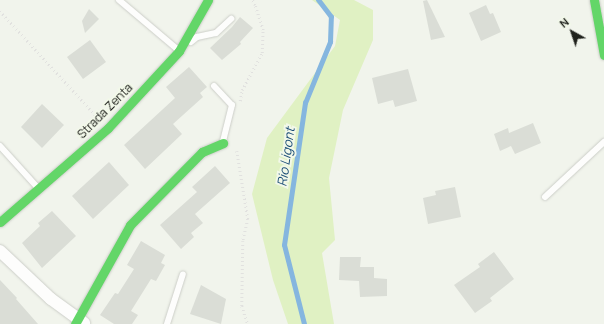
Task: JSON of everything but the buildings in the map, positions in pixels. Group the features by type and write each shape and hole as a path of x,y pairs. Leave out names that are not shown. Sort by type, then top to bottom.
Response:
{"street":[{"name":"Strada Zenta","path":"0,222 108,128 179,50 208,0"},
{"path":"594,0 604,55"},
{"path":"0,251 27,278 79,323 130,225 202,152 223,143"}],"lane":[{"path":"119,0 179,50 197,38 216,33 231,19"},
{"path":"214,86 232,105 223,143"},
{"path":"545,197 604,142"},
{"path":"0,146 39,189"},
{"path":"167,324 183,274"}],"path":[{"path":"240,104 242,90 262,53 263,30 252,0"},
{"path":"0,12 108,128"},
{"path":"237,148 248,219 243,241 242,306 248,324"}],"green space":[{"path":"312,0 354,0 373,10 373,40 343,110 329,178 335,240 322,253 334,324 288,324 273,280 252,194 267,138 335,46 340,20"}],"waterway":[{"name":"Rio Ligont","path":"304,324 284,245 305,103 330,42 331,17 318,0"}],"traffic: fast":[{"path":"0,222 108,128 179,51 208,0"},
{"path":"594,0 604,55"},
{"path":"75,324 130,225 202,152 223,143"}]}
